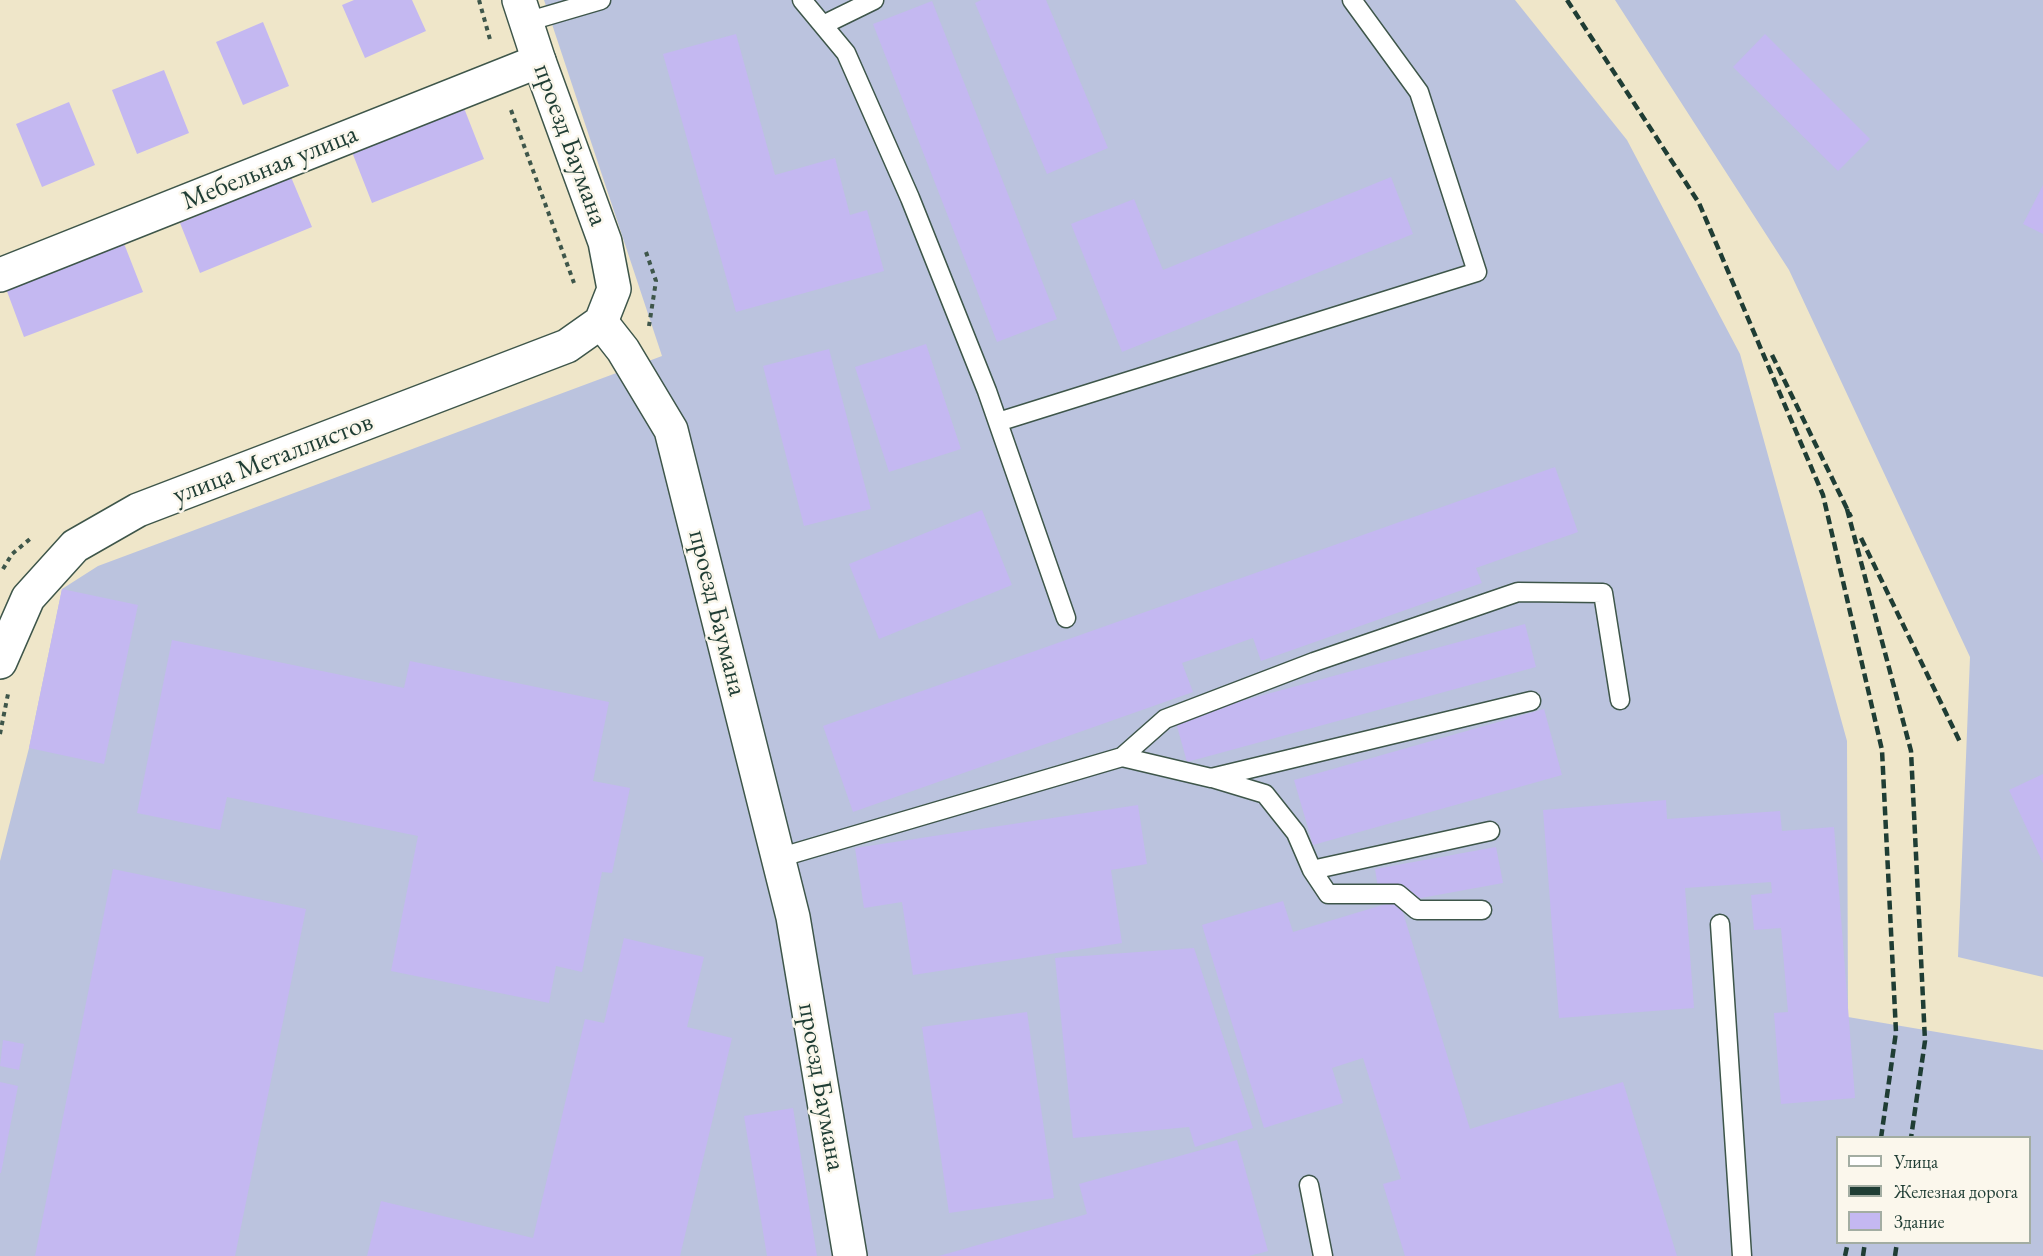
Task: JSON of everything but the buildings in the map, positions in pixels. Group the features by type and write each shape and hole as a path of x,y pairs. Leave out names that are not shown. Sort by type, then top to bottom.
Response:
{"street":[{"name":"проезд Баумана","path":"523,11 605,242 614,289 601,322 623,350 671,430 793,917 850,1256"},
{"name":"Мебельная улица","path":"0,275 539,61"},
{"name":"улица Металлистов","path":"0,662 28,598 75,546 138,510 567,346 601,322"}],"lane":[{"path":"523,11 601,0"},
{"path":"802,0 846,53 906,188 998,422 1066,618"},
{"path":"823,25 874,0"},
{"path":"998,422 1478,272 1419,92 1352,0"},
{"path":"778,858 1122,757 1165,719 1314,662 1518,592 1603,593 1620,700"},
{"path":"1211,778 1530,701"},
{"path":"1122,757 1211,778 1264,794 1296,833 1312,870 1328,894 1398,894 1417,910 1482,910"},
{"path":"1312,870 1490,831"},
{"path":"1720,924 1742,1256"},
{"path":"1309,1185 1323,1256"}],"path":[{"path":"479,0 510,108 577,291"},
{"path":"0,574 12,554 35,536"}],"shaded area":[{"path":"544,0 1515,0 1627,140 1740,354 1847,741 1848,1017 2043,1050 2043,1256 0,1256 0,861 29,748 62,589 98,566 662,356"},
{"path":"1615,0 2043,0 2043,977 1958,957 1970,657 1789,270"}],"railway":[{"path":"1567,0 1699,203 1823,495 1882,750 1896,1032 1881,1136"},
{"path":"1772,355 1851,517"},
{"path":"1847,509 1911,751 1925,1041 1911,1136"},
{"path":"1861,538 1961,744"},
{"path":"1845,1256 1848,1244"},
{"path":"1863,1256 1865,1244"},
{"path":"1895,1256 1897,1244"}]}
